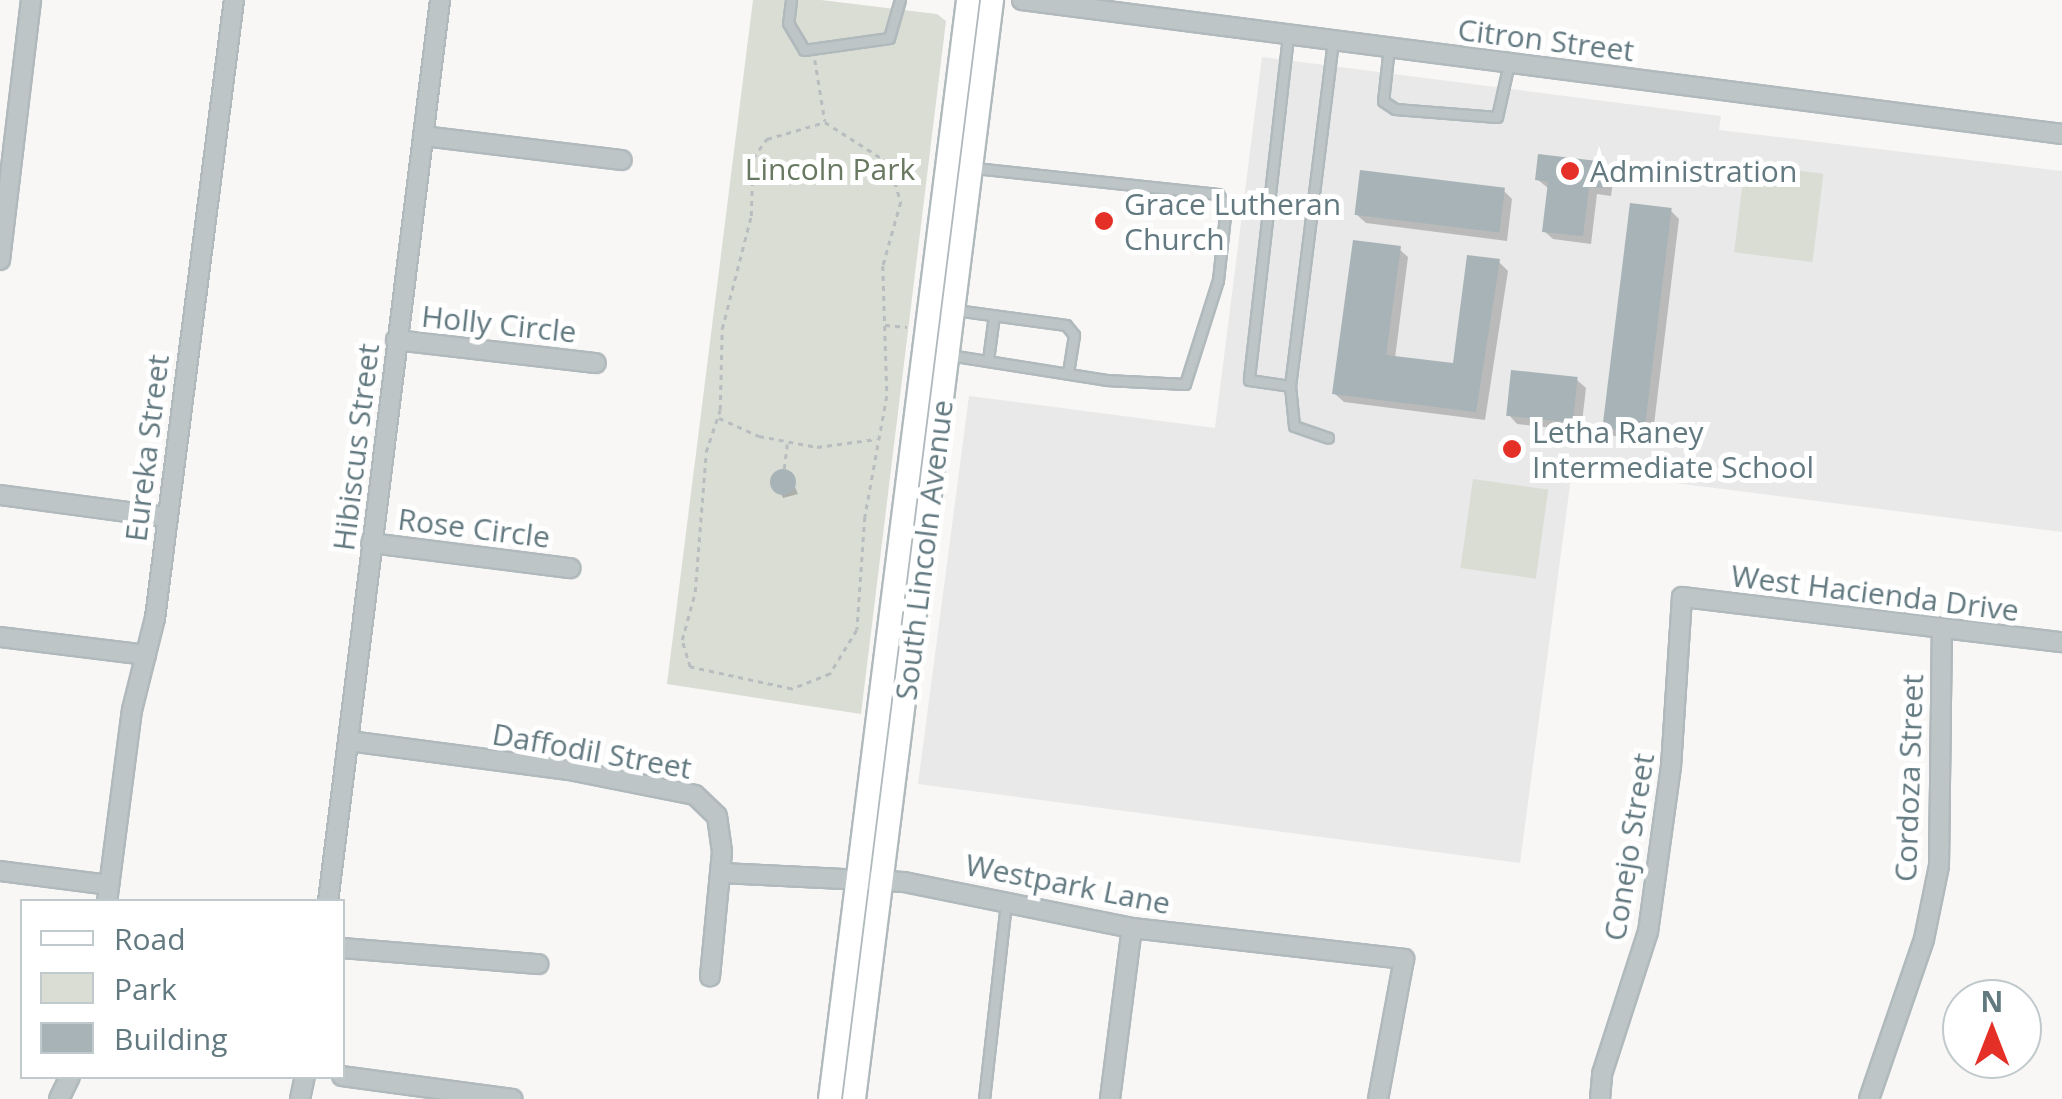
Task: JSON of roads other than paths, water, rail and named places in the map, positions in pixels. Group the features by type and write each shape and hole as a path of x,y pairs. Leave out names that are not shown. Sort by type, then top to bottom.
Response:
{"main road":[{"name":"South Lincoln Avenue","path":"854,1099 870,878 968,0"},
{"name":"South Lincoln Avenue","path":"830,1099 870,878 949,355 992,0"}],"street":[{"path":"0,260 31,0"},
{"name":"Eureka Street","path":"108,893 132,710 146,655 234,0"},
{"name":"Hibiscus Street","path":"328,899 440,0"},
{"name":"Citron Street","path":"1022,0 2062,134"},
{"path":"424,136 622,160"},
{"name":"Holly Circle","path":"396,340 596,363"},
{"path":"0,496 164,516"},
{"name":"Rose Circle","path":"372,543 570,568"},
{"name":"West Hacienda Drive","path":"1682,597 2062,642"},
{"name":"Conejo Street","path":"1600,1099 1648,932 1672,766 1682,597"},
{"name":"Cordoza Street","path":"1869,1099 1924,939 1939,866 1942,628"},
{"path":"0,637 146,655"},
{"name":"Daffodil Street","path":"349,742 569,770 696,794 717,816 722,873 710,976"},
{"path":"0,871 108,893"},
{"name":"Westpark Lane","path":"722,873 870,878 1006,900 1132,928 1404,958 1378,1099"},
{"path":"1110,1099 1132,928"},
{"path":"345,948 538,964"},
{"path":"345,1076 512,1099"}],"lane":[{"path":"791,0 793,40 804,50 889,38 900,0"},
{"path":"1288,34 1249,380 1290,386"},
{"path":"1328,438 1294,426 1290,386 1333,40"},
{"path":"1389,47 1383,101 1395,109 1497,118 1509,63"},
{"path":"949,355 1176,387 1192,380 1201,324 1215,298 1225,202 1218,194 972,168"},
{"path":"955,310 1072,328 1068,374"},
{"path":"988,360 994,315"},
{"path":"984,1099 1006,900"}],"place":[{"name":"Administration","path":"1570,171"},
{"name":"Grace Lutheran Church","path":"1104,221"},
{"name":"Letha Raney Intermediate School","path":"1512,449"}],"park label":[{"name":"Lincoln Park","path":"830,169"}]}
